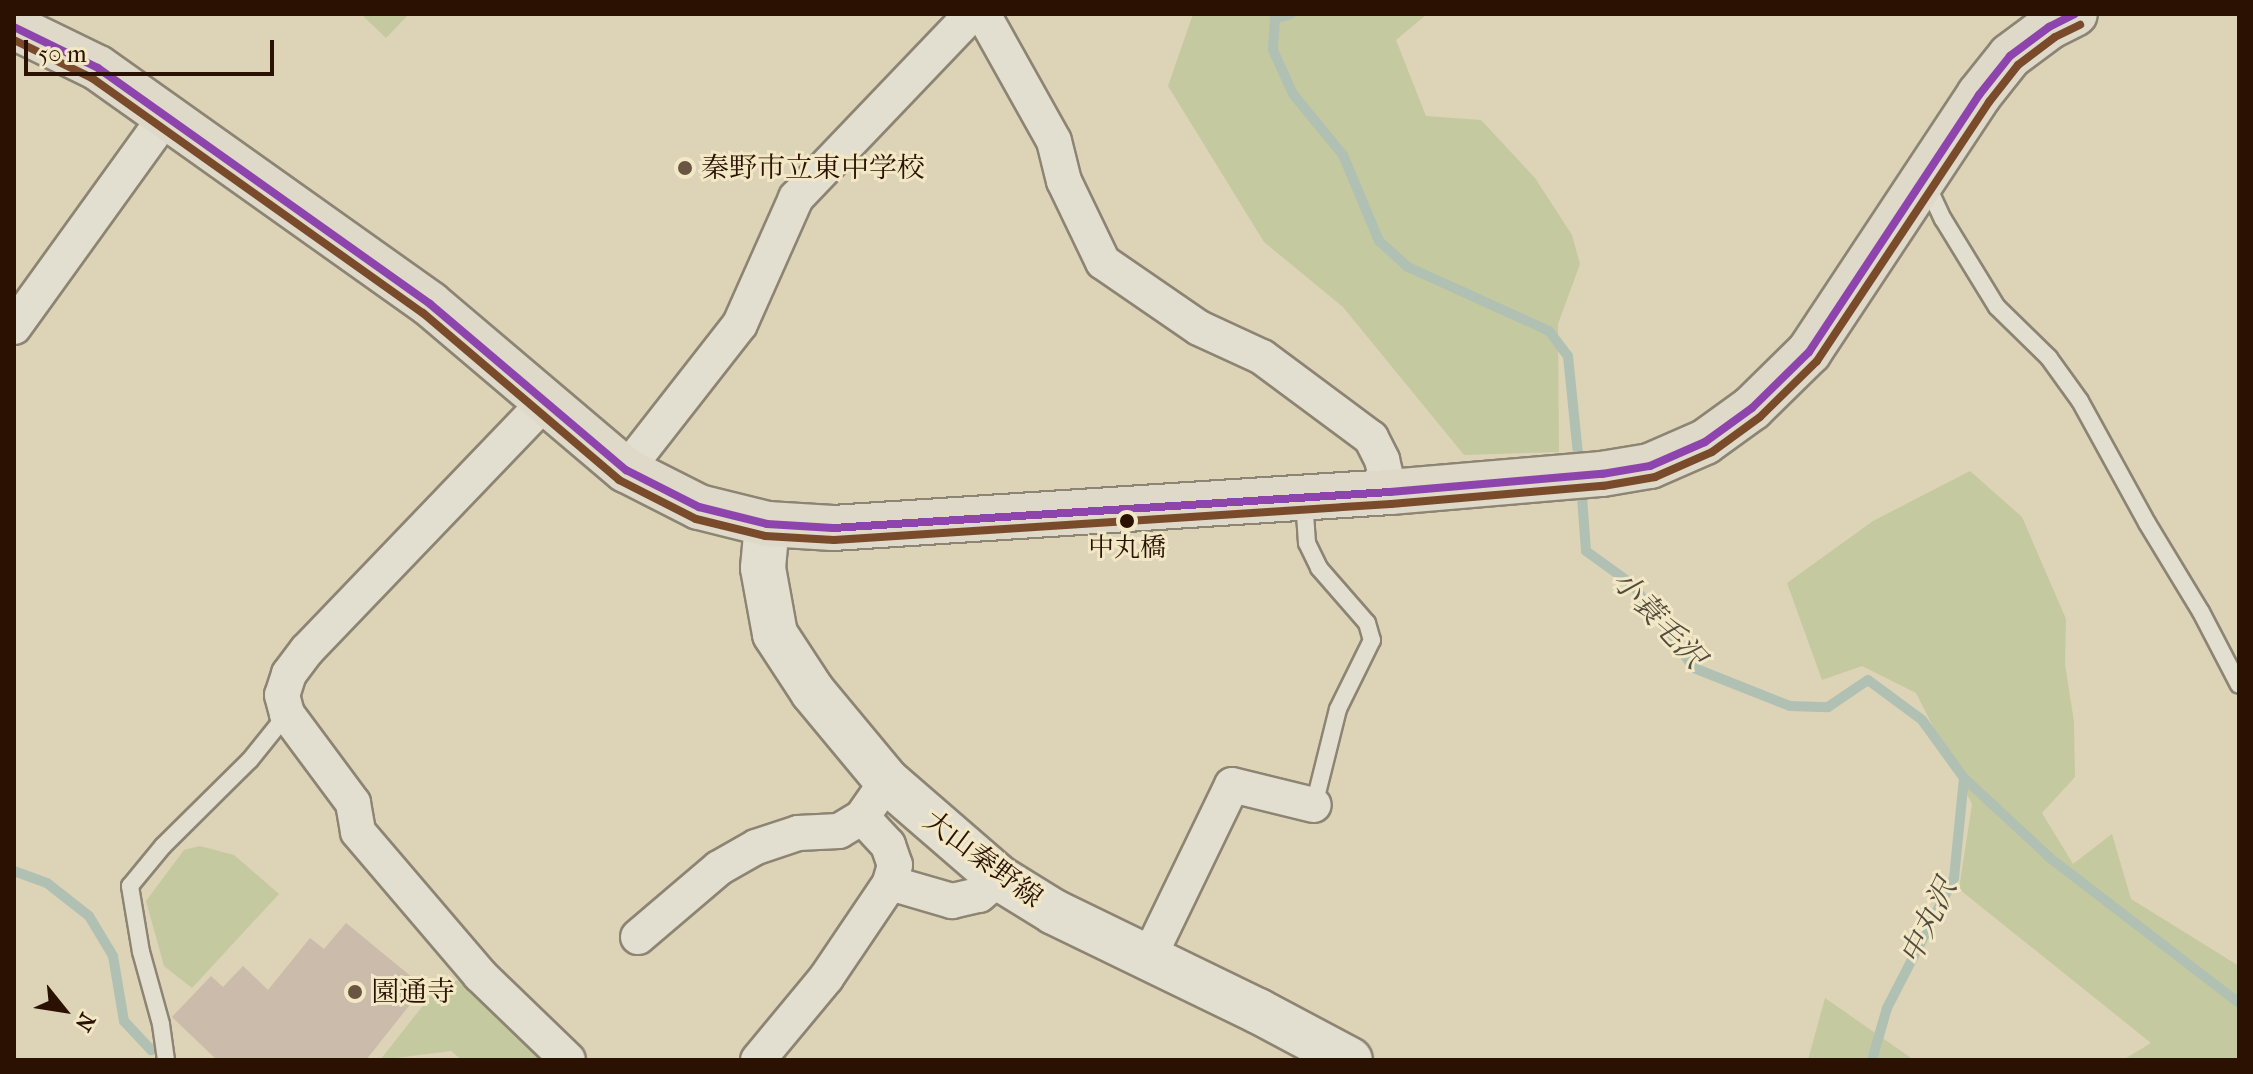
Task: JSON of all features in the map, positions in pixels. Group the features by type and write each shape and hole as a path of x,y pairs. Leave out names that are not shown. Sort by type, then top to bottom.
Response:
{"main road":[{"path":"14,27 98,68 430,304 626,470 699,507 767,524 833,528 1525,482 1650,466 1705,442 1752,408 1809,352 1979,95 2010,56 2056,18"},
{"name":"大山秦野線","path":"767,524 763,568 775,634 813,692 887,781 999,878 1082,927 1329,1054"}],"street":[{"path":"626,470 740,324 796,198 972,14"},
{"path":"983,14 1054,141 1064,181 1103,262 1199,328 1262,357 1371,438 1382,460 1390,492"},
{"path":"14,327 167,115"},
{"path":"545,402 307,650 289,674 282,695 287,714 353,803 358,832 480,975 568,1060"},
{"path":"638,937 719,868 756,847 798,833 839,831 862,817 887,781"},
{"path":"1148,959 1232,785 1314,805"},
{"path":"758,1060 826,978 890,883 895,865 888,845 862,817"},
{"path":"890,883 952,901 979,895 999,878"}],"lane":[{"path":"1924,178 1943,219 1997,307 2049,358 2080,401 2239,685"},
{"path":"1304,498 1307,543 1319,568 1367,623 1372,640 1338,709 1314,805"},
{"path":"166,1060 130,886 163,846 224,788 287,714"}],"green space":[{"path":"361,14 409,14 386,38"},
{"path":"1193,14 1427,14 1396,40 1426,116 1481,120 1535,178 1572,235 1580,264 1558,324 1559,452 1464,455 1343,307 1264,242 1168,86"},
{"path":"1970,471 2022,517 2066,619 2065,664 2074,722 2075,777 2042,813 2073,864 2112,834 2131,899 2239,966 2239,1060 2123,1060 2151,1043 1959,889 1972,804 1916,693 1862,666 1822,680 1787,583 1873,521"},
{"path":"200,846 234,855 279,894 192,988 164,966 146,901 184,850"},
{"path":"463,978 541,1057 531,1060 462,1060 451,1051 380,1060 436,989"},
{"path":"1825,998 1914,1060 1808,1060"}],"building":[{"path":"346,923 424,987 366,1060 217,1060 172,1017 211,976 223,987 243,966 268,990 310,938 324,949"}],"waterway":[{"name":"小蓑毛沢","path":"1291,14 1275,19 1273,50 1293,94 1343,155 1379,241 1408,267 1549,331 1568,356 1579,464"},
{"name":"小蓑毛沢","path":"1581,484 1586,551 1633,585 1694,668 1790,706 1828,707 1868,680 1922,720 1964,778 2050,858 2239,1003"},
{"name":"中丸沢","path":"1872,1060 1887,1008 1954,878 1964,778"},
{"path":"14,871 47,883 89,916 113,956 124,1021 151,1050"}],"transit line":[{"path":"14,27 98,68 430,304 626,470 699,507 767,524 833,528 1390,492 1602,474 1650,466 1705,442 1752,408 1809,352 1979,95 2010,56 2049,27 2075,14"},
{"path":"14,40 92,78 423,313 619,480 696,519 765,536 834,540 1391,504 1603,486 1655,477 1712,452 1760,417 1817,361 1989,102 2018,65 2055,37 2080,25"}],"place":[{"name":"秦野市立東中学校","path":"685,168"},
{"name":"中丸橋","path":"1127,521"},
{"name":"園通寺","path":"355,992"}]}
